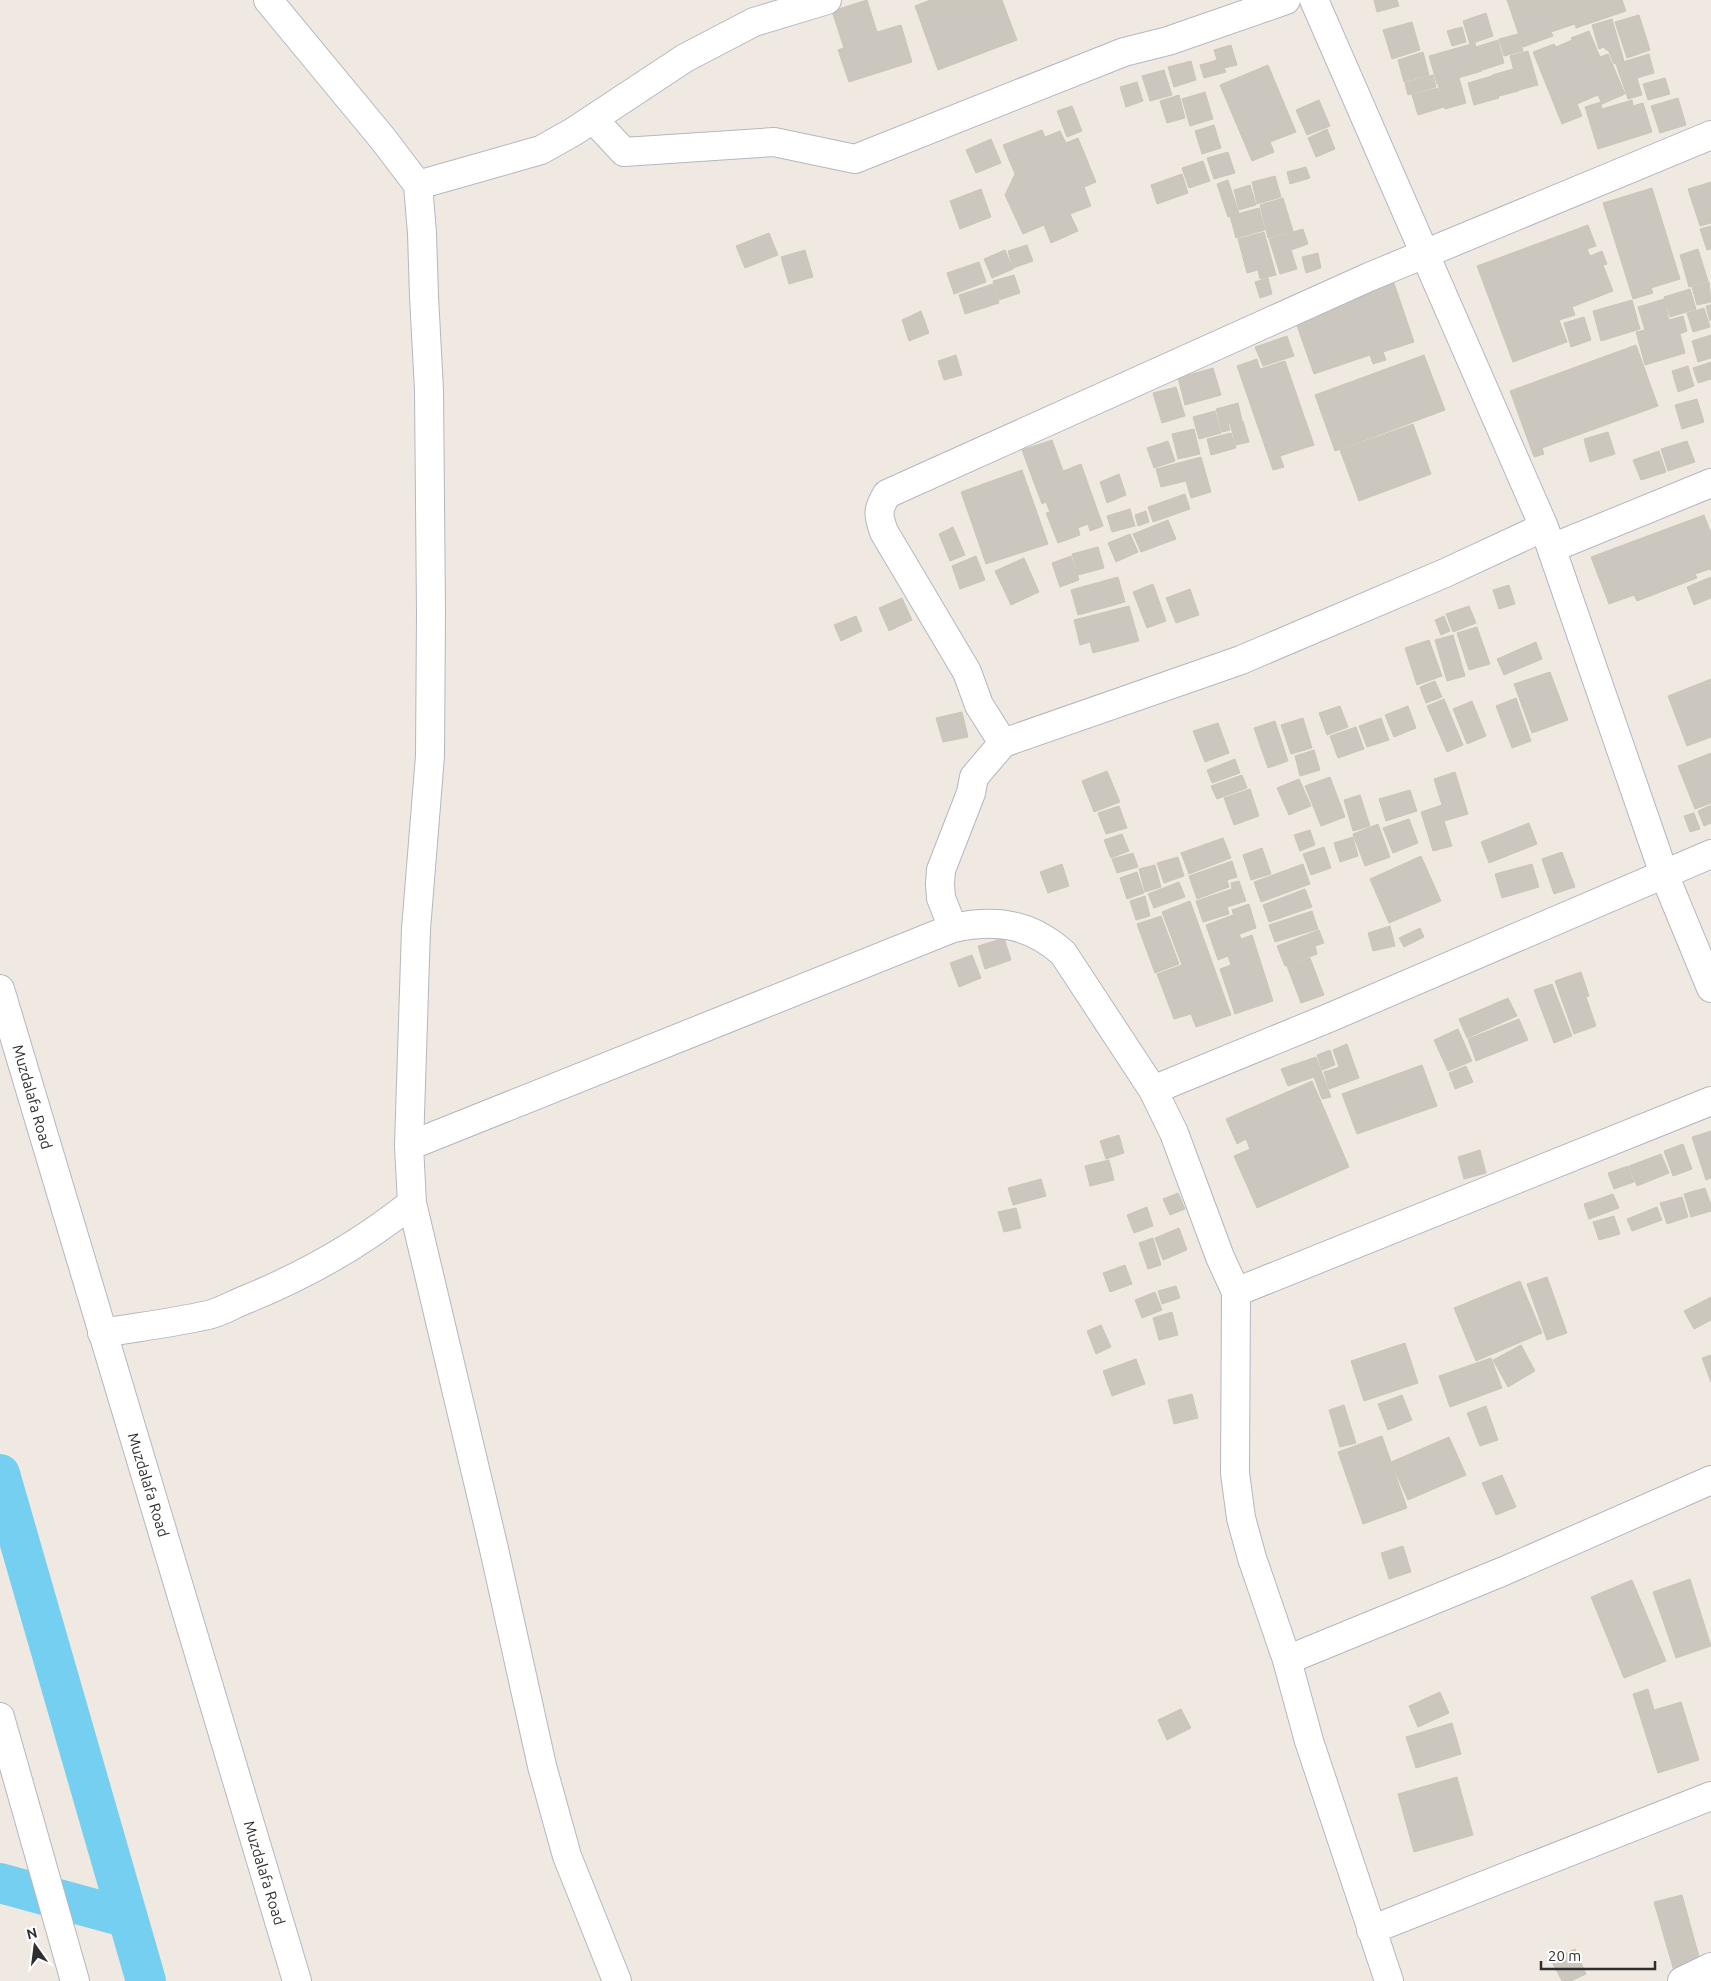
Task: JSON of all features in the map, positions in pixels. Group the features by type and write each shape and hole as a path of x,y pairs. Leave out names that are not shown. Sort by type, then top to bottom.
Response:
{"street":[{"path":"268,0 383,139 418,185 430,390 430,747 416,930 408,1146 412,1204 494,1550 542,1766 567,1856 617,1981"},
{"path":"418,185 541,150 573,132 755,11 827,0"},
{"path":"593,118 624,152 774,142 855,159 1124,52 1168,41 1286,0"},
{"path":"1314,0 1548,537 1664,874 1711,988"},
{"path":"1003,743 979,704 967,672 884,532 880,522 879,506 887,494 1368,277 1711,135"},
{"path":"953,928 941,898 941,870 971,793 974,777 1003,743 1241,660 1445,573 1711,483"},
{"path":"1153,1090 1331,1017 1711,854"},
{"path":"408,1146 953,928 984,923 1000,923 1036,933 1048,940 1062,953 1153,1090 1174,1133 1220,1257 1236,1292 1234,1473 1241,1518 1287,1660 1309,1742 1370,1930 1389,1981"},
{"name":"Muzdalafa Road","path":"0,989 297,1981"},
{"path":"1236,1292 1711,1101"},
{"path":"102,1333 210,1314 259,1294 309,1271 380,1229 412,1204"},
{"path":"1287,1660 1504,1571 1711,1480"},
{"path":"0,1717 75,1981"},
{"path":"1370,1930 1711,1796"},
{"path":"1682,1981 1711,1967"}],"building":[{"path":"867,0 877,32 901,25 912,62 849,82 838,50 844,48 832,11"},
{"path":"930,0 1002,0 1017,40 938,70 915,6"},
{"path":"1374,0 1397,0 1399,6 1377,12"},
{"path":"1507,0 1622,0 1626,11 1576,28 1575,24 1551,32 1553,36 1523,47"},
{"path":"1486,13 1493,36 1470,44 1463,21"},
{"path":"1639,15 1650,50 1627,58 1615,22"},
{"path":"1612,19 1624,61 1614,64 1608,50 1604,47 1599,49 1592,25"},
{"path":"1412,22 1420,50 1392,59 1383,30"},
{"path":"1462,27 1466,42 1452,46 1447,31"},
{"path":"1589,31 1600,57 1608,54 1625,94 1602,104 1598,95 1577,104 1582,116 1562,124 1533,52 1554,44 1556,47 1572,40 1571,38"},
{"path":"1518,34 1523,51 1504,56 1499,39"},
{"path":"1498,40 1504,63 1483,70 1476,47"},
{"path":"1475,43 1482,71 1437,84 1429,56"},
{"path":"1231,45 1237,65 1224,68 1226,72 1204,78 1200,65 1217,60 1214,50"},
{"path":"1528,51 1538,85 1519,90 1510,56"},
{"path":"1423,52 1429,75 1404,82 1398,60"},
{"path":"1649,54 1654,73 1637,78 1642,95 1628,99 1616,64"},
{"path":"1191,61 1196,80 1174,87 1168,67"},
{"path":"1268,65 1296,132 1270,142 1274,152 1252,161 1220,85"},
{"path":"1513,69 1519,91 1499,96 1492,75"},
{"path":"1164,70 1172,95 1150,101 1142,76"},
{"path":"1433,75 1436,87 1408,95 1405,83"},
{"path":"1492,76 1499,98 1474,105 1468,83"},
{"path":"1459,78 1466,103 1445,109 1438,84"},
{"path":"1665,78 1670,94 1648,100 1643,84"},
{"path":"1137,82 1143,101 1126,107 1120,87"},
{"path":"1438,88 1444,107 1418,115 1412,95"},
{"path":"1205,92 1213,119 1190,126 1182,99"},
{"path":"1179,95 1185,118 1167,123 1160,101"},
{"path":"1678,98 1686,125 1660,133 1651,106"},
{"path":"1319,100 1330,126 1307,135 1296,110"},
{"path":"1632,100 1633,106 1643,103 1652,132 1598,149 1585,107 1601,102 1602,109"},
{"path":"1072,106 1082,131 1067,137 1057,111"},
{"path":"1214,125 1221,148 1202,154 1195,131"},
{"path":"1327,129 1335,149 1316,157 1308,138"},
{"path":"1042,130 1045,137 1060,131 1066,143 1078,138 1096,182 1084,187 1091,206 1070,214 1078,231 1051,243 1044,225 1023,234 1005,195 1015,174 1003,145"},
{"path":"991,139 1001,163 976,173 966,150"},
{"path":"1228,152 1235,173 1214,179 1207,158"},
{"path":"1203,161 1210,181 1189,188 1182,168"},
{"path":"1306,167 1310,178 1290,184 1287,172"},
{"path":"1182,174 1188,193 1157,204 1151,185"},
{"path":"1275,176 1281,197 1257,204 1252,182"},
{"path":"1228,180 1239,213 1228,217 1217,184"},
{"path":"1711,182 1711,223 1700,226 1688,189"},
{"path":"1250,185 1256,205 1239,210 1234,190"},
{"path":"1652,188 1680,279 1651,288 1653,293 1633,299 1603,203"},
{"path":"981,189 991,217 960,229 950,201"},
{"path":"1283,198 1293,231 1268,238 1260,205"},
{"path":"1259,208 1265,230 1236,238 1230,216"},
{"path":"1588,225 1596,246 1587,249 1590,256 1602,251 1607,264 1603,265 1613,291 1572,307 1575,315 1559,320 1567,342 1513,362 1477,266"},
{"path":"1711,226 1711,249 1707,250 1700,229"},
{"path":"1303,229 1308,244 1291,250 1297,269 1280,274 1269,239"},
{"path":"1264,232 1276,275 1260,279 1258,270 1247,273 1238,239"},
{"path":"769,233 778,255 745,268 736,246"},
{"path":"1027,245 1033,261 1013,268 1008,251"},
{"path":"1698,249 1708,281 1689,287 1680,255"},
{"path":"805,250 813,277 789,284 781,257"},
{"path":"1005,250 1013,269 992,278 984,259"},
{"path":"1318,253 1321,268 1306,273 1302,257"},
{"path":"979,262 986,282 954,294 947,273"},
{"path":"1014,275 1020,293 999,300 993,281"},
{"path":"1268,278 1272,294 1260,298 1255,282"},
{"path":"1709,282 1711,302 1697,305 1692,287"},
{"path":"1394,283 1414,342 1383,352 1386,360 1373,364 1370,355 1314,374 1295,320"},
{"path":"993,284 999,303 965,314 959,295"},
{"path":"1690,289 1696,309 1670,317 1664,297"},
{"path":"1664,299 1669,320 1683,316 1687,331 1680,334 1685,353 1645,365 1636,332 1645,330 1638,307"},
{"path":"1632,300 1640,329 1601,341 1593,311"},
{"path":"1711,305 1711,320 1710,321 1706,306"},
{"path":"1704,308 1710,327 1693,332 1687,313"},
{"path":"921,311 929,333 909,341 902,320"},
{"path":"1584,317 1591,340 1571,347 1564,323"},
{"path":"1711,335 1711,358 1698,362 1692,341"},
{"path":"1287,336 1294,356 1263,366 1255,347"},
{"path":"1636,345 1658,406 1542,448 1544,454 1534,457 1510,391"},
{"path":"956,355 962,375 944,380 938,361"},
{"path":"1424,355 1445,410 1335,451 1315,395"},
{"path":"1257,359 1260,369 1285,361 1314,445 1280,456 1284,467 1273,470 1237,366"},
{"path":"1711,362 1711,379 1698,383 1693,368"},
{"path":"1688,366 1694,386 1678,392 1672,371"},
{"path":"1213,368 1221,395 1185,405 1178,378"},
{"path":"1176,387 1185,416 1162,423 1153,393"},
{"path":"1697,399 1704,422 1682,429 1675,405"},
{"path":"1238,403 1242,420 1228,424 1230,430 1222,432 1216,409"},
{"path":"1215,411 1221,433 1199,439 1193,417"},
{"path":"1243,421 1249,442 1236,445 1230,424"},
{"path":"1413,424 1431,474 1359,501 1340,450"},
{"path":"1194,429 1200,454 1178,459 1172,434"},
{"path":"1608,432 1615,454 1590,462 1584,439"},
{"path":"1231,433 1236,448 1211,455 1207,439"},
{"path":"1052,440 1063,471 1081,464 1103,526 1090,531 1088,524 1078,528 1080,535 1058,543 1046,513 1050,512 1046,502 1042,504 1022,450"},
{"path":"1168,441 1175,461 1154,468 1147,448"},
{"path":"1687,441 1695,462 1668,471 1661,449"},
{"path":"1659,451 1666,472 1641,480 1633,460"},
{"path":"1201,457 1211,492 1191,498 1186,481 1161,487 1156,469"},
{"path":"1022,470 1048,544 986,564 961,492"},
{"path":"1119,474 1126,495 1107,503 1100,482"},
{"path":"1185,494 1190,509 1153,522 1148,507"},
{"path":"1130,509 1135,526 1112,532 1107,516"},
{"path":"1146,511 1149,522 1138,526 1135,515"},
{"path":"1704,515 1711,533 1711,571 1710,569 1695,574 1697,578 1637,601 1634,595 1609,604 1591,557"},
{"path":"1168,520 1176,539 1141,552 1133,534"},
{"path":"953,527 965,555 950,561 939,534"},
{"path":"1130,534 1138,552 1116,562 1108,543"},
{"path":"1098,547 1104,568 1078,575 1072,554"},
{"path":"976,556 985,580 960,589 952,566"},
{"path":"1071,556 1079,580 1060,587 1052,563"},
{"path":"1024,558 1039,592 1011,605 995,571"},
{"path":"1118,577 1125,602 1078,615 1071,590"},
{"path":"1711,577 1711,598 1694,605 1687,587"},
{"path":"1153,584 1166,621 1147,628 1133,592"},
{"path":"1509,585 1515,604 1499,609 1493,590"},
{"path":"1190,589 1199,615 1176,623 1166,598"},
{"path":"902,598 912,620 889,631 879,608"},
{"path":"1129,606 1139,641 1093,653 1090,642 1080,645 1074,620"},
{"path":"1469,606 1476,623 1453,632 1446,614"},
{"path":"856,616 862,631 841,641 834,625"},
{"path":"1444,616 1450,631 1441,635 1435,620"},
{"path":"1477,627 1490,664 1469,670 1457,633"},
{"path":"1453,635 1465,676 1447,681 1435,640"},
{"path":"1429,640 1442,676 1417,685 1405,648"},
{"path":"1536,642 1542,659 1504,675 1497,659"},
{"path":"1550,672 1568,720 1532,733 1514,684"},
{"path":"1711,679 1711,737 1687,746 1668,696"},
{"path":"1435,681 1442,697 1426,703 1420,687"},
{"path":"1516,698 1531,741 1512,748 1496,706"},
{"path":"1444,699 1463,745 1447,752 1427,706"},
{"path":"1472,701 1486,736 1467,744 1453,709"},
{"path":"1340,706 1348,727 1327,735 1319,713"},
{"path":"1408,706 1416,728 1394,737 1385,715"},
{"path":"962,712 968,737 943,742 936,718"},
{"path":"1303,718 1312,748 1291,754 1281,725"},
{"path":"1381,718 1389,740 1367,747 1359,726"},
{"path":"1275,721 1288,761 1268,768 1254,728"},
{"path":"1218,723 1229,753 1205,762 1193,731"},
{"path":"1356,727 1364,749 1338,758 1330,736"},
{"path":"1314,750 1320,770 1300,776 1295,756"},
{"path":"1711,753 1711,803 1695,809 1678,766"},
{"path":"1235,759 1240,773 1212,783 1207,770"},
{"path":"1107,771 1120,802 1094,812 1082,781"},
{"path":"1455,772 1468,814 1444,821 1452,846 1433,851 1421,812 1442,805 1434,779"},
{"path":"1242,775 1247,788 1217,799 1211,786"},
{"path":"1330,777 1345,817 1321,826 1305,786"},
{"path":"1299,779 1311,806 1289,815 1277,788"},
{"path":"1250,789 1259,816 1234,825 1224,798"},
{"path":"1410,790 1417,811 1386,821 1379,799"},
{"path":"1360,795 1370,826 1353,831 1344,800"},
{"path":"1711,805 1711,823 1704,826 1698,811"},
{"path":"1119,806 1127,828 1106,834 1098,813"},
{"path":"1694,813 1700,829 1690,832 1684,816"},
{"path":"1409,819 1418,843 1393,853 1383,828"},
{"path":"1529,823 1537,844 1489,863 1481,842"},
{"path":"1378,824 1390,857 1365,866 1353,834"},
{"path":"1310,830 1315,845 1300,851 1294,835"},
{"path":"1122,834 1129,851 1111,858 1104,840"},
{"path":"1353,837 1358,856 1340,862 1334,843"},
{"path":"1223,838 1231,858 1189,874 1181,853"},
{"path":"1324,847 1331,868 1311,875 1303,854"},
{"path":"1262,848 1271,874 1251,880 1243,855"},
{"path":"1562,852 1575,887 1554,894 1542,859"},
{"path":"1133,853 1138,867 1117,873 1112,859"},
{"path":"1421,856 1441,901 1389,923 1370,879"},
{"path":"1178,857 1184,876 1164,883 1157,863"},
{"path":"1232,861 1237,877 1227,880 1229,887 1197,899 1189,876"},
{"path":"1062,864 1069,886 1048,893 1040,872"},
{"path":"1303,864 1310,884 1261,902 1254,882"},
{"path":"1532,864 1539,887 1502,898 1495,874"},
{"path":"1155,865 1161,887 1145,892 1139,869"},
{"path":"1137,872 1144,893 1127,899 1120,878"},
{"path":"1239,881 1246,901 1227,907 1229,914 1203,922 1196,901 1232,889 1231,883"},
{"path":"1179,882 1185,897 1154,908 1148,894"},
{"path":"1305,889 1312,907 1269,922 1263,905"},
{"path":"1145,896 1150,916 1136,920 1130,901"},
{"path":"1190,901 1231,1015 1196,1027 1191,1014 1174,1019 1157,974 1182,965 1162,912"},
{"path":"1249,904 1256,928 1240,934 1232,910"},
{"path":"1312,911 1318,929 1275,942 1269,925"},
{"path":"1233,915 1241,939 1252,935 1273,1001 1235,1014 1220,969 1231,965 1228,956 1218,960 1206,925"},
{"path":"1161,916 1179,964 1155,973 1137,924"},
{"path":"1390,926 1395,946 1373,951 1368,933"},
{"path":"1420,928 1424,937 1404,947 1399,938"},
{"path":"1319,930 1324,943 1315,946 1317,954 1285,966 1277,946"},
{"path":"1004,938 1011,960 985,969 978,946"},
{"path":"972,955 981,978 959,987 950,963"},
{"path":"1310,958 1324,995 1301,1003 1287,966"},
{"path":"1581,972 1589,996 1586,997 1596,1026 1574,1034 1555,981"},
{"path":"1552,984 1572,1036 1554,1043 1534,990"},
{"path":"1508,998 1517,1016 1467,1038 1459,1019"},
{"path":"1519,1019 1528,1040 1476,1061 1468,1039"},
{"path":"1458,1029 1472,1061 1448,1071 1434,1040"},
{"path":"1347,1044 1359,1078 1329,1089 1324,1072 1339,1067 1333,1050"},
{"path":"1330,1050 1335,1065 1322,1070 1317,1055"},
{"path":"1316,1057 1331,1097 1322,1099 1314,1077 1288,1086 1281,1069"},
{"path":"1422,1065 1437,1106 1357,1134 1342,1094"},
{"path":"1466,1066 1473,1082 1455,1089 1449,1073"},
{"path":"1312,1081 1349,1167 1257,1208 1234,1156 1250,1149 1246,1139 1237,1144 1226,1119"},
{"path":"1711,1131 1711,1178 1706,1180 1692,1137"},
{"path":"1119,1135 1124,1153 1106,1159 1100,1141"},
{"path":"1683,1144 1692,1169 1673,1176 1664,1151"},
{"path":"1480,1150 1486,1173 1464,1179 1458,1157"},
{"path":"1661,1154 1669,1173 1637,1186 1629,1166"},
{"path":"1109,1160 1114,1180 1090,1186 1085,1166"},
{"path":"1628,1166 1634,1182 1614,1189 1608,1173"},
{"path":"1041,1179 1046,1196 1013,1205 1008,1188"},
{"path":"1705,1188 1711,1205 1711,1211 1691,1217 1684,1194"},
{"path":"1178,1193 1185,1209 1170,1215 1163,1199"},
{"path":"1613,1194 1619,1208 1589,1219 1584,1204"},
{"path":"1682,1197 1688,1217 1667,1224 1660,1203"},
{"path":"1147,1207 1153,1226 1134,1233 1127,1215"},
{"path":"1657,1207 1662,1220 1632,1231 1627,1219"},
{"path":"1016,1208 1021,1228 1004,1232 998,1212"},
{"path":"1614,1216 1620,1234 1599,1240 1593,1222"},
{"path":"1179,1228 1187,1250 1163,1260 1155,1238"},
{"path":"1153,1238 1161,1265 1148,1269 1139,1243"},
{"path":"1125,1265 1132,1284 1110,1292 1103,1273"},
{"path":"1547,1277 1567,1333 1547,1340 1527,1284"},
{"path":"1520,1281 1542,1333 1476,1361 1454,1308"},
{"path":"1176,1286 1180,1298 1162,1304 1158,1291"},
{"path":"1155,1292 1162,1310 1142,1318 1135,1300"},
{"path":"1711,1297 1711,1320 1694,1329 1684,1311"},
{"path":"1172,1312 1178,1335 1159,1340 1153,1318"},
{"path":"1101,1325 1111,1347 1096,1354 1087,1331"},
{"path":"1405,1343 1418,1383 1364,1401 1351,1361"},
{"path":"1521,1345 1535,1371 1508,1387 1493,1360"},
{"path":"1711,1355 1711,1382 1702,1358"},
{"path":"1491,1358 1502,1388 1450,1407 1439,1376"},
{"path":"1136,1359 1145,1384 1112,1396 1103,1371"},
{"path":"1192,1394 1198,1418 1174,1424 1168,1400"},
{"path":"1402,1395 1412,1420 1388,1430 1378,1404"},
{"path":"1344,1405 1356,1443 1340,1447 1329,1410"},
{"path":"1486,1406 1498,1440 1480,1446 1467,1413"},
{"path":"1382,1436 1407,1508 1363,1524 1338,1452"},
{"path":"1449,1437 1466,1475 1408,1500 1391,1462"},
{"path":"1502,1475 1516,1507 1496,1515 1482,1483"},
{"path":"1403,1546 1411,1572 1389,1579 1381,1553"},
{"path":"1690,1579 1711,1646 1676,1658 1653,1592"},
{"path":"1632,1580 1666,1661 1624,1678 1591,1597"},
{"path":"1648,1689 1654,1710 1681,1702 1699,1760 1658,1773 1633,1694"},
{"path":"1440,1692 1449,1713 1418,1727 1409,1706"},
{"path":"1181,1709 1191,1728 1167,1740 1158,1720"},
{"path":"1452,1723 1461,1754 1416,1768 1406,1737"},
{"path":"1457,1777 1473,1835 1414,1852 1398,1794"},
{"path":"1682,1895 1701,1964 1674,1971 1654,1902"},
{"path":"1575,1949 1586,1974 1571,1981 1562,1981 1551,1960"}],"waterway":[{"path":"0,1474 146,1981"},
{"path":"0,1883 128,1918"}]}
